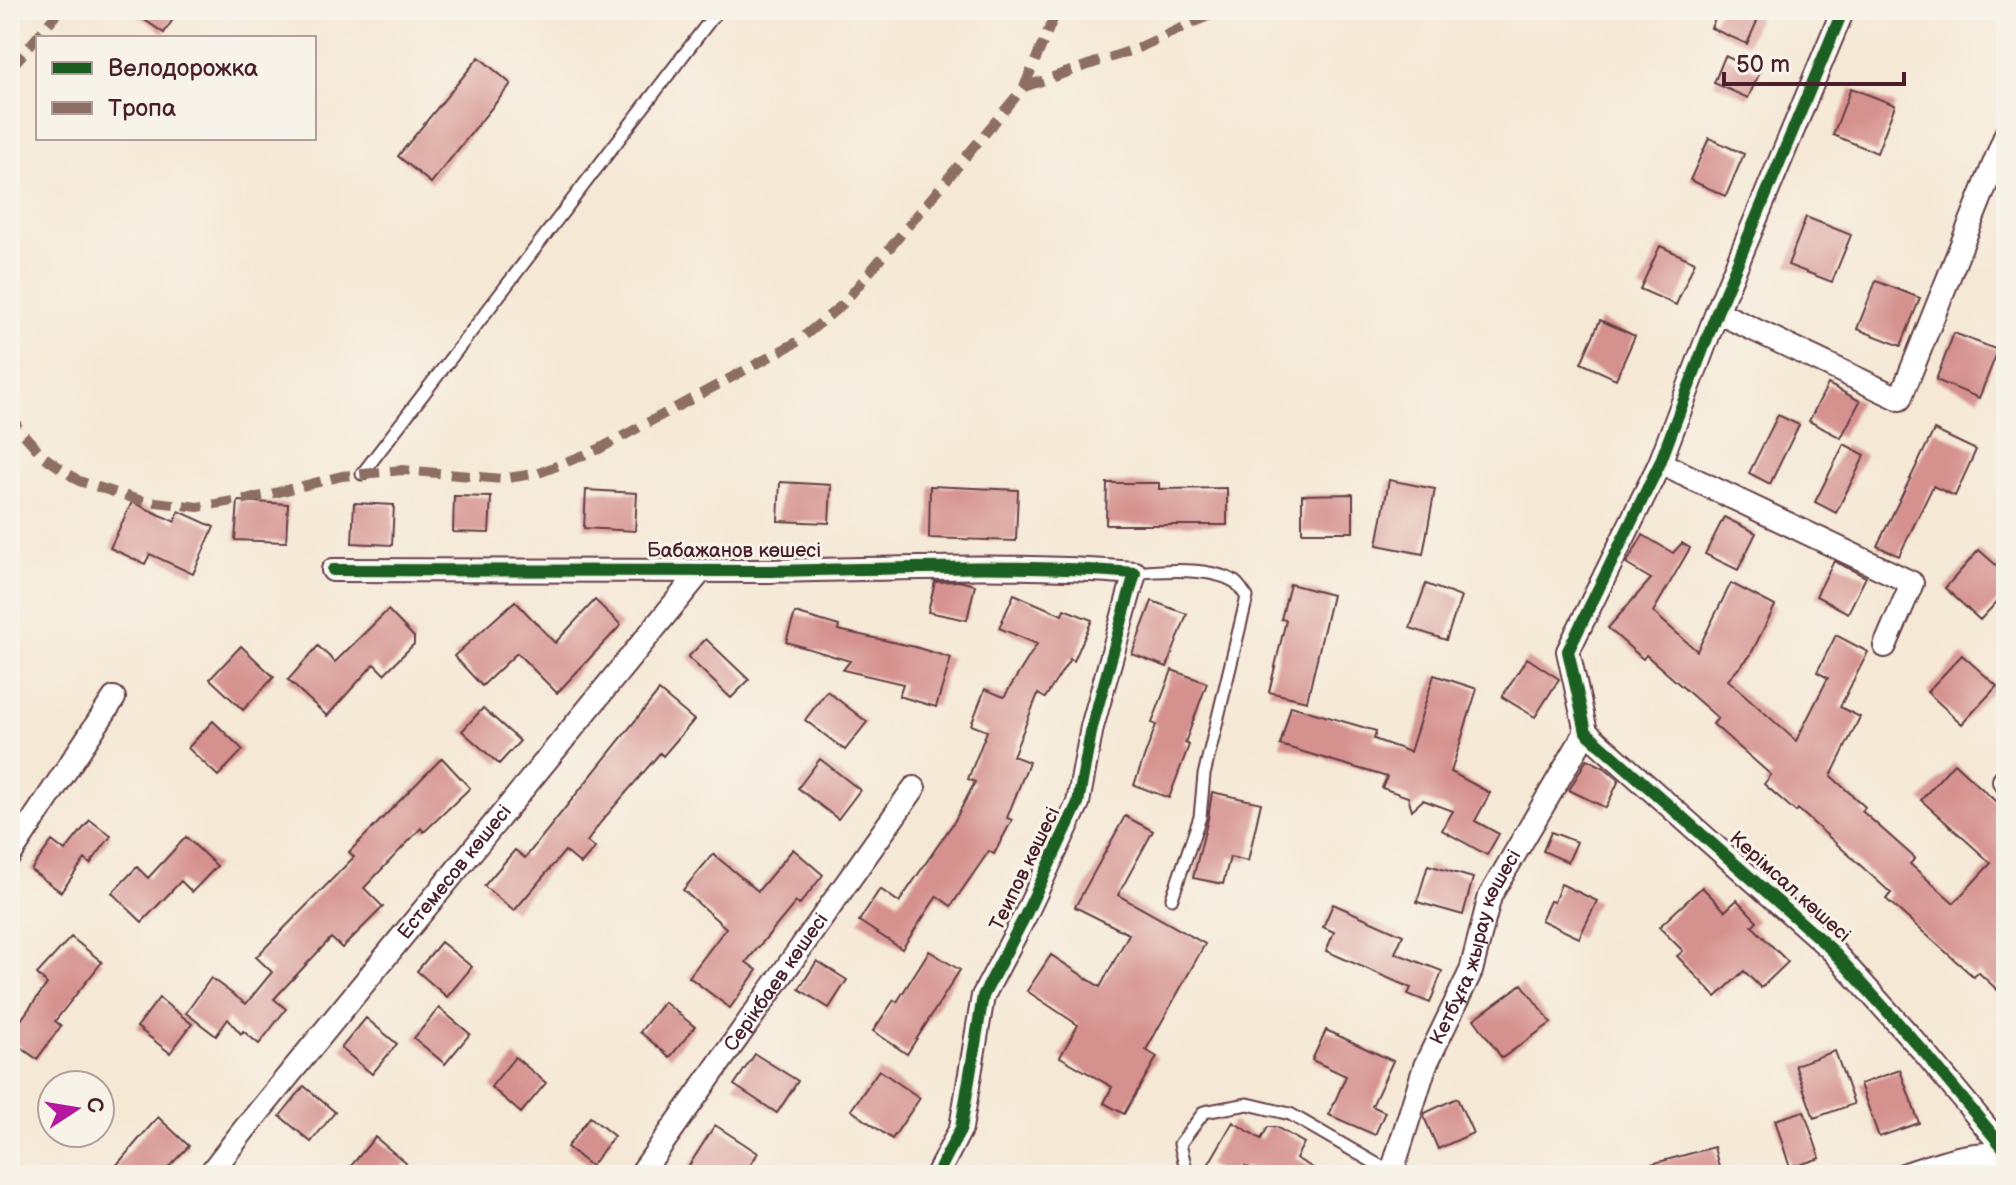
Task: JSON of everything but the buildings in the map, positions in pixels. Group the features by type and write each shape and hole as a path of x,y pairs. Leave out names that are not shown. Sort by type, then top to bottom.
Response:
{"street":[{"path":"1586,732 1568,651 1660,463 1717,312 1843,10"},
{"path":"1717,312 1900,399 2006,134"},
{"path":"1660,463 1912,583 1885,646"},
{"name":"Бабажанов көшесі","path":"333,570 943,569 1135,573"},
{"name":"Естемесов көшесі","path":"209,1175 701,571"},
{"name":"Теипов көшесі","path":"937,1175 961,1128 983,996 1078,803 1092,727 1135,573"},
{"path":"10,855 114,698"},
{"name":"Керімсал көшесі","path":"1586,732 1831,949 1924,1052 2006,1153"},
{"name":"Кетбұға жырау көшесі","path":"1392,1174 1425,1066 1471,971 1490,896 1586,732"},
{"name":"Серікбаев көшесі","path":"640,1175 914,788"},
{"path":"1903,1175 1959,1157 1985,1152 2006,1153"}],"lane":[{"path":"362,474 718,10"},
{"path":"1135,573 1168,570 1221,576 1237,583 1247,597 1204,775 1200,817 1172,898"},
{"path":"1194,1175 1186,1169 1180,1144 1204,1112 1248,1104 1290,1114 1392,1174"}],"marked path":[{"path":"38,36 60,10"},
{"path":"10,409 18,428 43,456 79,481 139,500 198,507 263,496 342,476 403,470 502,479 539,473 599,449 797,342 843,304 1024,87 1057,10"},
{"path":"1024,87 1138,48 1221,10"},
{"path":"10,69 36,38"}],"cycle path":[{"path":"1843,10 1717,312 1660,463 1568,651 1586,732 1831,949 1924,1052 2006,1151"},
{"path":"333,570 710,571 996,567 1135,573 1092,727 1078,803 983,996 961,1128 937,1175"}]}
